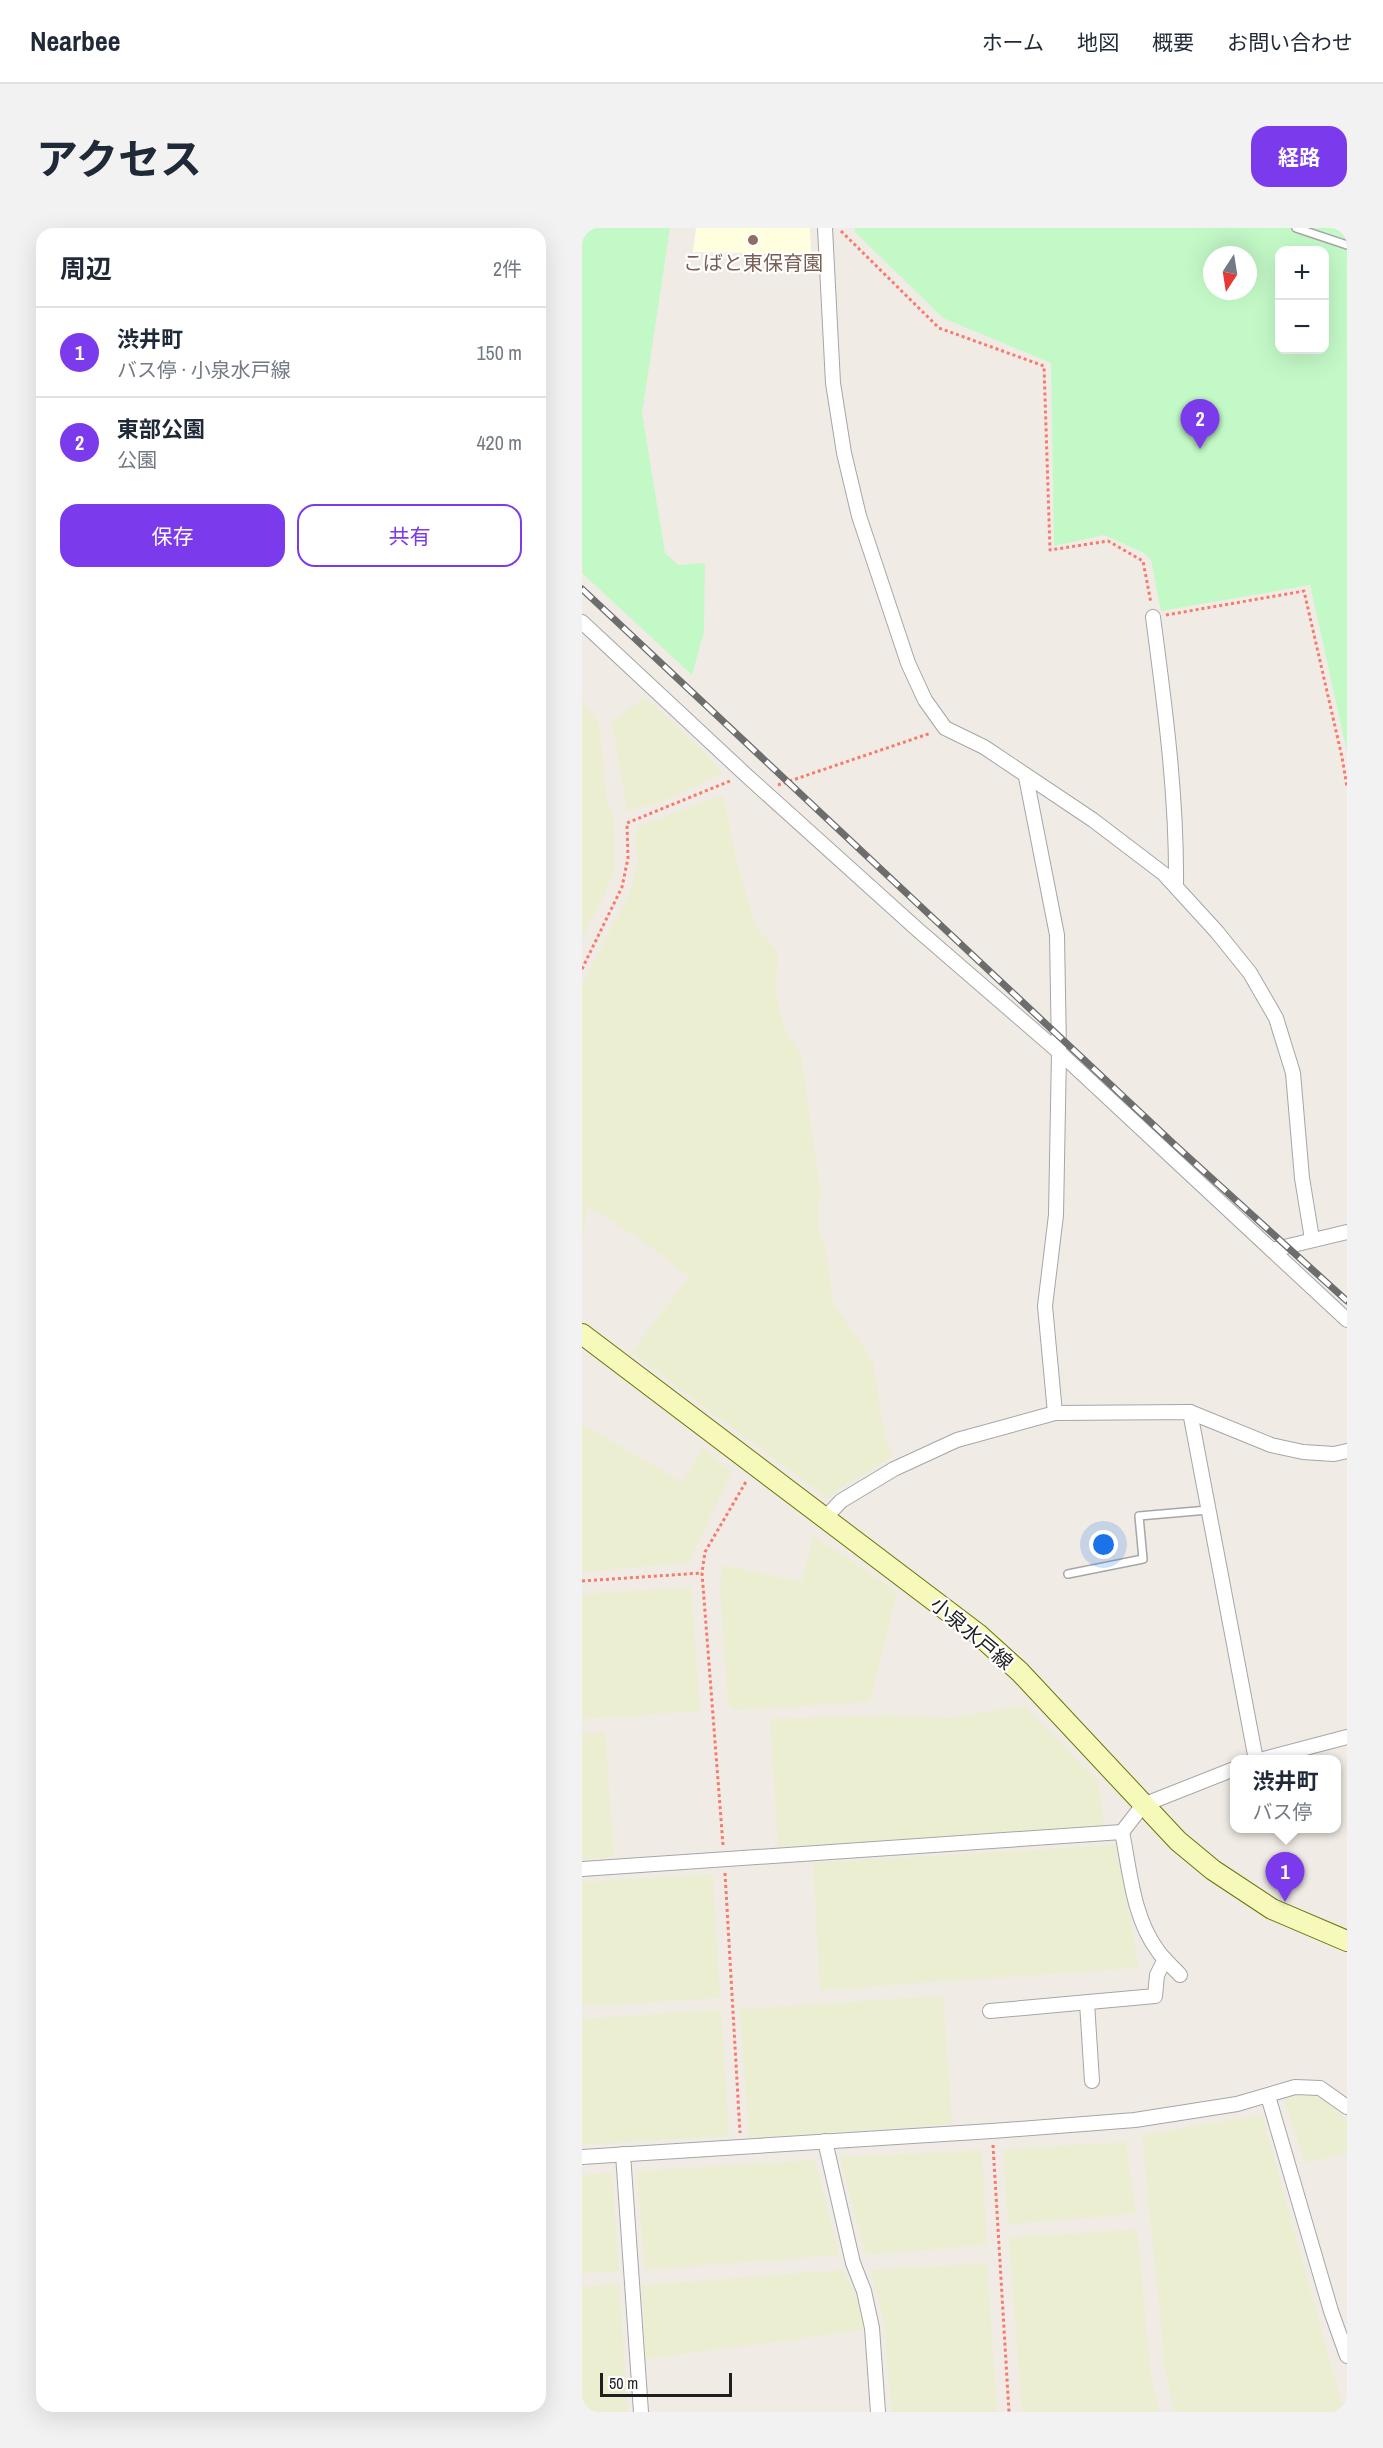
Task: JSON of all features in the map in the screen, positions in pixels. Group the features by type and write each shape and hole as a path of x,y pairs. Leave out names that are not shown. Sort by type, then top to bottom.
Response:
{"main road":[{"name":"小泉水戸線","path":"582,1334 978,1634 1020,1672 1178,1842 1250,1896 1293,1920 1347,1941"}],"street":[{"path":"825,228 833,383 844,453 859,516 908,663 925,700 945,728 984,747 1093,820 1164,874 1217,932 1250,973 1276,1018 1293,1073 1302,1178 1312,1239"},
{"path":"1153,617 1175,814 1176,886"},
{"path":"582,622 746,775 765,789 918,930 1059,1052 1347,1320"},
{"path":"1026,777 1057,935 1059,1052 1056,1215 1045,1306 1055,1413"},
{"path":"1272,1250 1347,1232"},
{"path":"1190,1412 1257,1755"},
{"path":"825,1518 842,1501 894,1469 957,1440 1055,1413 1190,1412 1271,1444 1303,1452 1334,1454 1347,1452"},
{"path":"1277,1755 1347,1737"},
{"path":"1180,1975 1157,1951 1142,1921 1133,1890 1122,1832 1143,1804 1230,1771"},
{"path":"582,1869 1122,1832"},
{"path":"990,2011 1155,1996 1157,1975 1165,1959"},
{"path":"1087,2003 1092,2081"},
{"path":"582,2157 1135,2120 1237,2104 1295,2087 1320,2088 1347,2107"},
{"path":"1268,2096 1331,2311 1347,2356"},
{"path":"825,2141 853,2263 864,2291 872,2328 878,2412"},
{"path":"624,2154 641,2412"}],"lane":[{"path":"1296,228 1347,245"},
{"path":"1068,1574 1143,1559 1139,1516 1208,1510"}],"path":[{"path":"838,228 939,328 1044,366 1050,550 1108,541 1143,561 1153,617 1304,591 1347,788"},
{"path":"765,789 945,728"},
{"path":"582,969 622,887 628,858 627,823 746,775"},
{"path":"582,1581 702,1573 705,1552 755,1465"},
{"path":"992,2131 1009,2412"}],"shaded area":[{"name":"こばと東保育園","path":"696,228 810,228 811,254 693,252"},
{"path":"644,697 709,757 722,774 659,803 627,811 612,722"},
{"path":"582,701 599,724 607,801 614,820 615,868 605,894 582,939"},
{"path":"723,795 737,863 756,927 778,952 776,992 785,1031 801,1054 820,1188 818,1228 825,1245 834,1307 845,1319 873,1362 885,1438 893,1457 843,1486 828,1499 631,1352 689,1277 633,1234 588,1207 582,1238 582,992 585,979 630,892 638,859 634,838 639,826"},
{"path":"582,1424 682,1482 703,1447 732,1472 688,1563 582,1572"},
{"path":"813,1535 893,1589 896,1598 870,1702 736,1710 728,1705 720,1589 722,1565 802,1582"},
{"path":"691,1587 700,1711 582,1719 582,1594"},
{"path":"1025,1706 1098,1781 1104,1826 778,1848 770,1719 888,1715 949,1718"},
{"path":"605,1732 614,1857 582,1859 582,1734"},
{"path":"1116,1845 1139,1968 820,1990 813,1863"},
{"path":"713,1874 720,1998 582,2006 582,1882"},
{"path":"943,1996 952,2124 749,2138 740,2009"},
{"path":"721,2010 729,2136 582,2145 582,2019"},
{"path":"1304,2094 1322,2098 1347,2119 1347,2154 1305,2163 1284,2099"},
{"path":"1262,2115 1344,2412 1174,2412 1165,2368 1142,2135"},
{"path":"1126,2142 1136,2214 1008,2224 1003,2149"},
{"path":"982,2150 987,2245 866,2255 840,2157"},
{"path":"815,2160 839,2255 645,2270 636,2171"},
{"path":"612,2173 619,2271 582,2273 582,2175"},
{"path":"1137,2229 1151,2376 1159,2412 1022,2412 1009,2238"},
{"path":"987,2263 997,2412 892,2412 883,2317 871,2270"},
{"path":"844,2270 861,2308 864,2330 646,2359 641,2285"},
{"path":"619,2284 628,2412 582,2412 582,2287"}],"green space":[{"path":"582,228 670,228 642,413 665,553 678,565 705,563 704,632 692,675 582,573"},
{"path":"855,228 1347,228 1347,752 1310,585 1161,611 1151,560 1144,553 1104,535 1054,546 1051,363 943,318 855,232"}],"railway":[{"path":"582,589 1175,1145 1347,1301"}],"place":[{"name":"こばと東保育園","path":"753,240"},
{"name":"東部公園","path":"1200,449"},
{"name":"渋井町","path":"1285,1902"}]}
